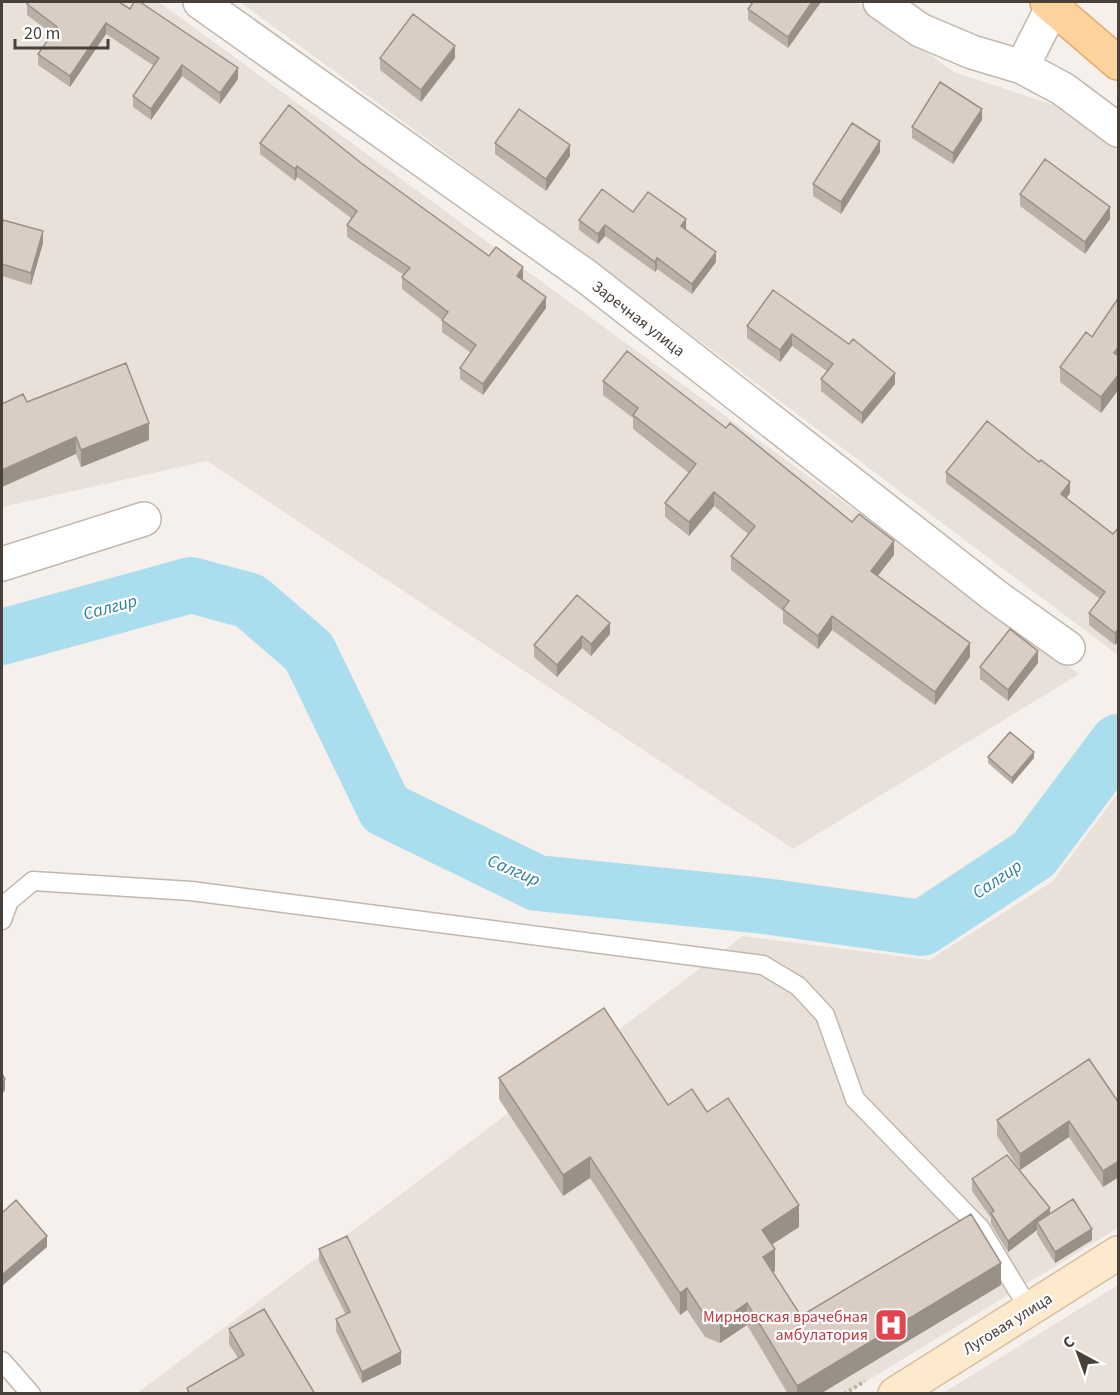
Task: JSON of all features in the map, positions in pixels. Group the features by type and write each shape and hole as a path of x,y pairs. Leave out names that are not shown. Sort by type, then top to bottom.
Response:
{"main road":[{"path":"1047,3 1119,63"},
{"name":"Луговая улица","path":"895,1394 1119,1253"}],"street":[{"name":"Заречная улица","path":"200,2 587,277 998,598 1068,648"},
{"path":"880,2 920,30 972,52 1022,67 1063,89 1119,130"},
{"path":"1022,67 1047,3"},
{"path":"2,564 144,519"}],"lane":[{"path":"2,920 9,901 33,881 99,884 191,891 763,965 798,986 825,1015 855,1099 980,1228 1029,1309"},
{"path":"2,1361 31,1394"}],"shaded area":[{"path":"2,2 159,2 1079,674 793,849 207,461 2,507"},
{"path":"240,2 856,2 954,72 1054,105 1118,147 1118,655 597,264"},
{"path":"1118,793 1118,1228 847,1393 136,1394 743,936 929,960 1052,882"},
{"path":"1118,1285 1118,1393 943,1393"}],"building":[{"path":"29,2 119,2 130,9 134,2 140,2 238,68 220,93 182,65 151,109 133,96 159,58 106,23 70,76 38,54 57,27 27,4"},
{"path":"753,2 812,2 788,37 748,9"},
{"path":"413,14 455,46 421,90 380,58"},
{"path":"940,82 982,109 953,153 912,127"},
{"path":"289,105 361,163 489,256 496,247 523,267 517,276 546,297 483,384 460,368 476,345 442,320 448,312 402,277 410,268 347,225 357,211 297,166 295,169 260,143"},
{"path":"519,109 570,145 546,179 495,143"},
{"path":"852,123 880,141 841,202 813,184"},
{"path":"1045,159 1110,207 1085,242 1020,194"},
{"path":"602,189 633,212 648,192 686,219 681,226 716,252 692,284 657,258 655,262 605,225 598,234 579,220"},
{"path":"3,220 43,231 31,273 2,264"},
{"path":"773,290 849,344 853,339 895,373 862,413 821,379 833,364 792,334 780,350 747,326"},
{"path":"1119,297 1119,346 1114,353 1119,356 1119,374 1101,397 1060,367 1086,332 1092,337"},
{"path":"627,351 726,428 730,423 852,522 859,514 894,541 871,571 970,643 935,692 832,616 818,636 783,609 789,601 731,556 755,526 714,492 689,522 665,503 696,464 633,415 638,408 603,381"},
{"path":"126,363 149,423 81,450 76,437 2,470 2,404 23,394 27,402"},
{"path":"987,421 1039,462 1041,460 1070,482 1061,494 1113,534 1119,527 1119,628 1115,633 1089,613 1105,592 946,472"},
{"path":"577,595 610,623 591,644 582,636 557,665 534,645"},
{"path":"1010,629 1038,651 1008,690 980,667"},
{"path":"1010,732 1034,752 1012,778 988,757"},
{"path":"604,1008 668,1105 692,1089 707,1112 728,1098 799,1205 762,1230 775,1249 763,1257 801,1316 971,1214 1001,1263 797,1386 747,1303 720,1322 705,1316 687,1288 680,1293 590,1157 563,1175 499,1078"},
{"path":"1089,1059 1119,1103 1119,1161 1103,1171 1069,1121 1020,1154 997,1120"},
{"path":"1007,1155 1050,1208 1008,1241 991,1213 994,1211 972,1179"},
{"path":"1073,1199 1092,1229 1055,1252 1037,1222"},
{"path":"16,1200 47,1236 2,1275 2,1213"},
{"path":"347,1236 401,1352 362,1372 336,1319 350,1312 319,1249"},
{"path":"264,1309 315,1394 190,1394 187,1388 244,1355 229,1329"}],"waterway":[{"name":"Салгир","path":"2,637 191,585 250,601 309,652 385,809 537,883 764,906 922,928 1034,854 1118,742"}],"place":[{"name":"Мирновская врачебная амбулатория","path":"891,1325"}]}
